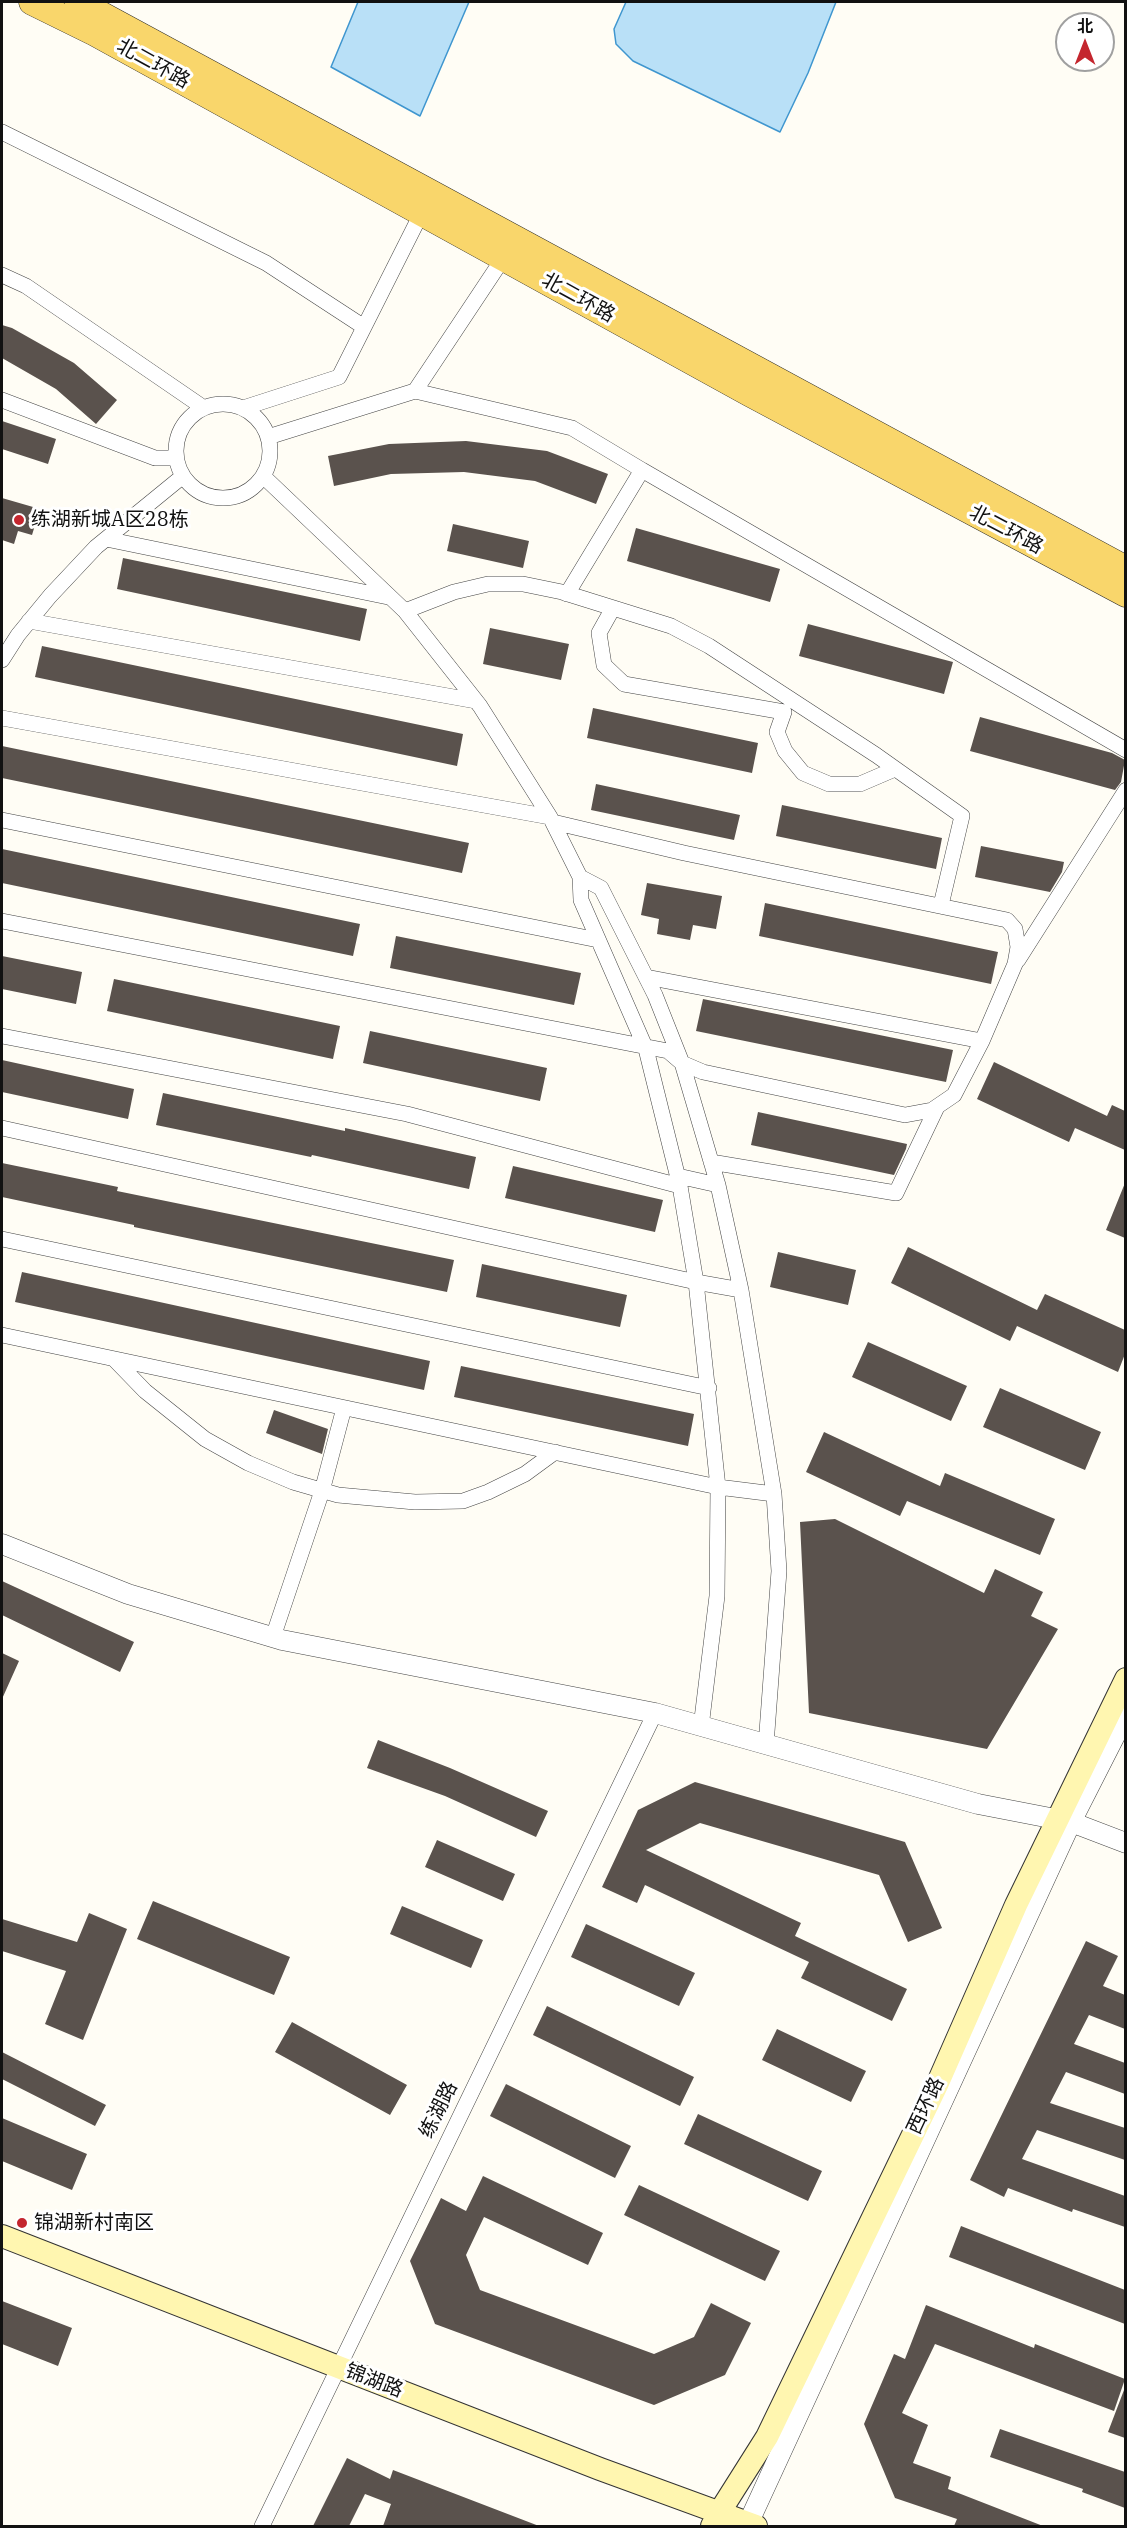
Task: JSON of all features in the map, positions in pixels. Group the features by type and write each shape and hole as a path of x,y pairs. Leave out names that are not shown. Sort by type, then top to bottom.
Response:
{"main road":[{"name":"北二环路","path":"32,2 95,33 749,393 1125,594"},
{"name":"北二环路","path":"78,2 1125,569"},
{"name":"西环路","path":"716,2520 767,2437 937,2085 1016,1905 1064,1821 1125,1679"},
{"name":"锦湖路","path":"2,2236 338,2366 716,2520 750,2526"}],"street":[{"path":"2,132 266,263 364,327"},
{"path":"243,408 339,377 422,212"},
{"path":"415,391 504,257"},
{"path":"2,274 26,286 204,408"},
{"path":"268,437 415,391 572,428 1125,750"},
{"path":"2,400 155,458 176,458"},
{"path":"223,404 243,408 258,420 268,437 270,457 263,476 250,490 233,497 214,497 196,490 183,476 176,458 176,443 181,428 190,416 204,408 223,404"},
{"path":"567,594 642,470"},
{"path":"2,660 50,596 106,539 183,476"},
{"path":"263,476 405,611 476,701 551,819 580,877 581,900 646,1048 679,1181 696,1282 718,1487 717,1596 701,1726"},
{"path":"106,539 390,597"},
{"path":"405,611 454,592 488,584 523,584 567,594 671,626 709,646 962,816 941,905"},
{"path":"613,608 598,633 604,665 624,684 784,712 777,732 785,751 803,773 829,784 860,784 895,769"},
{"path":"29,621 476,701"},
{"path":"2,718 551,819 684,853 1007,920 1015,929 1018,946 1015,964"},
{"path":"2,921 668,1052 682,1063 703,1072 905,1115 932,1110 954,1095 982,1041 1015,964 1125,790"},
{"path":"2,820 598,940"},
{"path":"580,877 601,888 646,977 682,1063 718,1185 741,1290 774,1494 779,1587 766,1745"},
{"path":"646,977 982,1041"},
{"path":"2,1036 407,1114 679,1181 718,1185"},
{"path":"711,1162 896,1193 937,1107"},
{"path":"2,1128 696,1282 741,1290"},
{"path":"2,1239 709,1389"},
{"path":"2,1335 718,1487 774,1494"},
{"path":"114,1359 145,1391 206,1440 248,1463 293,1482 322,1491 362,1499 415,1502 464,1500 488,1492 525,1474 555,1452"},
{"path":"273,1637 322,1491 344,1408"},
{"path":"2,1544 128,1594 273,1637 655,1713 978,1804 1064,1821 1125,1843"},
{"name":"练湖路","path":"262,2526 655,1713"},
{"name":"西环路","path":"750,2526 1064,1821 1125,1713"}],"water":[{"path":"358,2 469,2 420,116 331,67"},
{"path":"626,2 836,2 808,73 780,132 633,61 616,44 614,29"}],"building":[{"path":"2,325 12,328 74,363 117,400 96,424 56,389 2,358"},
{"path":"2,421 56,439 48,464 2,449"},
{"path":"466,441 547,451 608,474 596,504 535,481 464,472 391,474 334,486 328,456 389,444"},
{"name":"练湖新城A区28栋","path":"2,498 40,509 32,535 18,531 14,544 2,540"},
{"path":"453,524 529,541 523,568 447,551"},
{"path":"636,528 780,569 770,602 627,561"},
{"path":"123,558 367,609 360,641 117,589"},
{"path":"808,624 953,662 944,694 799,656"},
{"path":"490,628 569,644 561,680 483,664"},
{"path":"42,646 463,734 457,766 35,677"},
{"path":"593,708 758,743 752,773 587,738"},
{"path":"980,717 1112,753 1125,760 1121,782 1115,790 970,751"},
{"path":"2,746 469,843 462,873 2,778"},
{"path":"596,784 740,815 734,840 591,810"},
{"path":"782,805 942,838 936,869 776,836"},
{"path":"981,846 1064,862 1062,872 1050,892 975,877"},
{"path":"2,849 360,924 353,956 2,883"},
{"path":"647,883 722,896 716,929 693,925 690,940 657,934 659,919 641,915"},
{"path":"765,903 998,952 991,984 759,936"},
{"path":"396,936 581,973 574,1005 390,968"},
{"path":"2,956 82,972 76,1004 2,989"},
{"path":"114,979 340,1026 333,1059 107,1011"},
{"path":"703,999 953,1050 946,1082 696,1031"},
{"path":"370,1031 547,1068 540,1101 363,1063"},
{"path":"2,1060 134,1089 128,1119 2,1092"},
{"path":"994,1062 1107,1116 1112,1105 1125,1111 1125,1150 1075,1128 1069,1142 977,1099"},
{"path":"163,1093 345,1131 345,1128 476,1157 469,1189 312,1155 311,1157 156,1125"},
{"path":"758,1112 907,1144 906,1149 894,1175 751,1145"},
{"path":"2,1163 118,1187 117,1191 454,1260 447,1292 2,1197"},
{"path":"513,1166 663,1200 655,1232 505,1198"},
{"path":"1125,1183 1125,1238 1106,1230"},
{"path":"908,1247 1037,1310 1045,1294 1125,1330 1125,1354 1118,1372 1017,1326 1010,1341 891,1283"},
{"path":"778,1252 856,1270 848,1305 770,1287"},
{"path":"482,1264 627,1295 620,1327 476,1297"},
{"path":"22,1272 430,1361 424,1390 15,1302"},
{"path":"868,1342 967,1386 951,1421 852,1377"},
{"path":"461,1366 694,1414 688,1446 454,1397"},
{"path":"1000,1388 1101,1432 1085,1470 983,1427"},
{"path":"274,1410 328,1429 322,1454 266,1433"},
{"path":"824,1432 940,1486 945,1473 1055,1519 1040,1555 907,1501 900,1516 806,1472"},
{"path":"835,1519 984,1593 995,1569 1043,1592 1031,1616 1058,1629 987,1749 809,1713 800,1522"},
{"path":"2,1581 134,1642 120,1672 2,1615"},
{"path":"2,1653 19,1661 2,1699"},
{"path":"378,1740 450,1768 548,1811 536,1837 445,1796 367,1768"},
{"path":"695,1782 905,1842 942,1928 908,1942 879,1875 700,1823 646,1850 801,1923 795,1936 907,1989 892,2021 801,1978 809,1962 645,1885 637,1903 602,1887 638,1810"},
{"path":"437,1840 515,1874 503,1901 425,1867"},
{"path":"153,1901 290,1957 274,1995 137,1939"},
{"path":"402,1906 483,1940 471,1968 390,1934"},
{"path":"89,1913 127,1929 83,2040 45,2024 66,1971 2,1951 2,1919 77,1942"},
{"path":"586,1924 695,1973 679,2006 571,1957"},
{"path":"1086,1941 1118,1956 1103,1986 1125,1995 1125,2029 1089,2015 1074,2044 1125,2063 1125,2094 1066,2072 1050,2103 1125,2128 1125,2160 1037,2130 1022,2159 1125,2196 1125,2227 1073,2209 1072,2212 1008,2188 1004,2197 970,2180"},
{"path":"547,2006 694,2077 680,2106 533,2035"},
{"path":"292,2022 407,2085 390,2115 275,2052"},
{"path":"777,2029 866,2071 851,2102 762,2060"},
{"path":"2,2052 106,2105 95,2126 2,2079"},
{"path":"506,2084 631,2146 615,2178 490,2116"},
{"path":"698,2114 822,2171 808,2201 684,2144"},
{"path":"2,2118 87,2154 72,2190 2,2161"},
{"path":"483,2176 603,2233 588,2265 484,2217 466,2255 480,2290 654,2354 694,2337 711,2303 751,2323 725,2375 654,2405 435,2324 410,2261 441,2198 466,2211"},
{"path":"639,2185 780,2251 765,2281 624,2215"},
{"path":"961,2226 1125,2290 1125,2324 949,2257"},
{"path":"2,2301 72,2328 58,2366 2,2344"},
{"path":"926,2305 1034,2348 1035,2344 1125,2379 1114,2411 935,2344 902,2413 928,2425 913,2463 951,2477 948,2489 1043,2526 954,2526 957,2519 895,2498 864,2424 894,2354 905,2359"},
{"path":"1125,2390 1125,2438 1108,2432"},
{"path":"1000,2429 1125,2472 1125,2508 1082,2492 1083,2489 990,2457"},
{"path":"347,2458 390,2479 393,2470 539,2526 383,2526 391,2504 365,2494 349,2526 313,2526"}],"place":[{"name":"练湖新城A区28栋","path":"19,520"},
{"name":"锦湖新村南区","path":"22,2223"}]}
